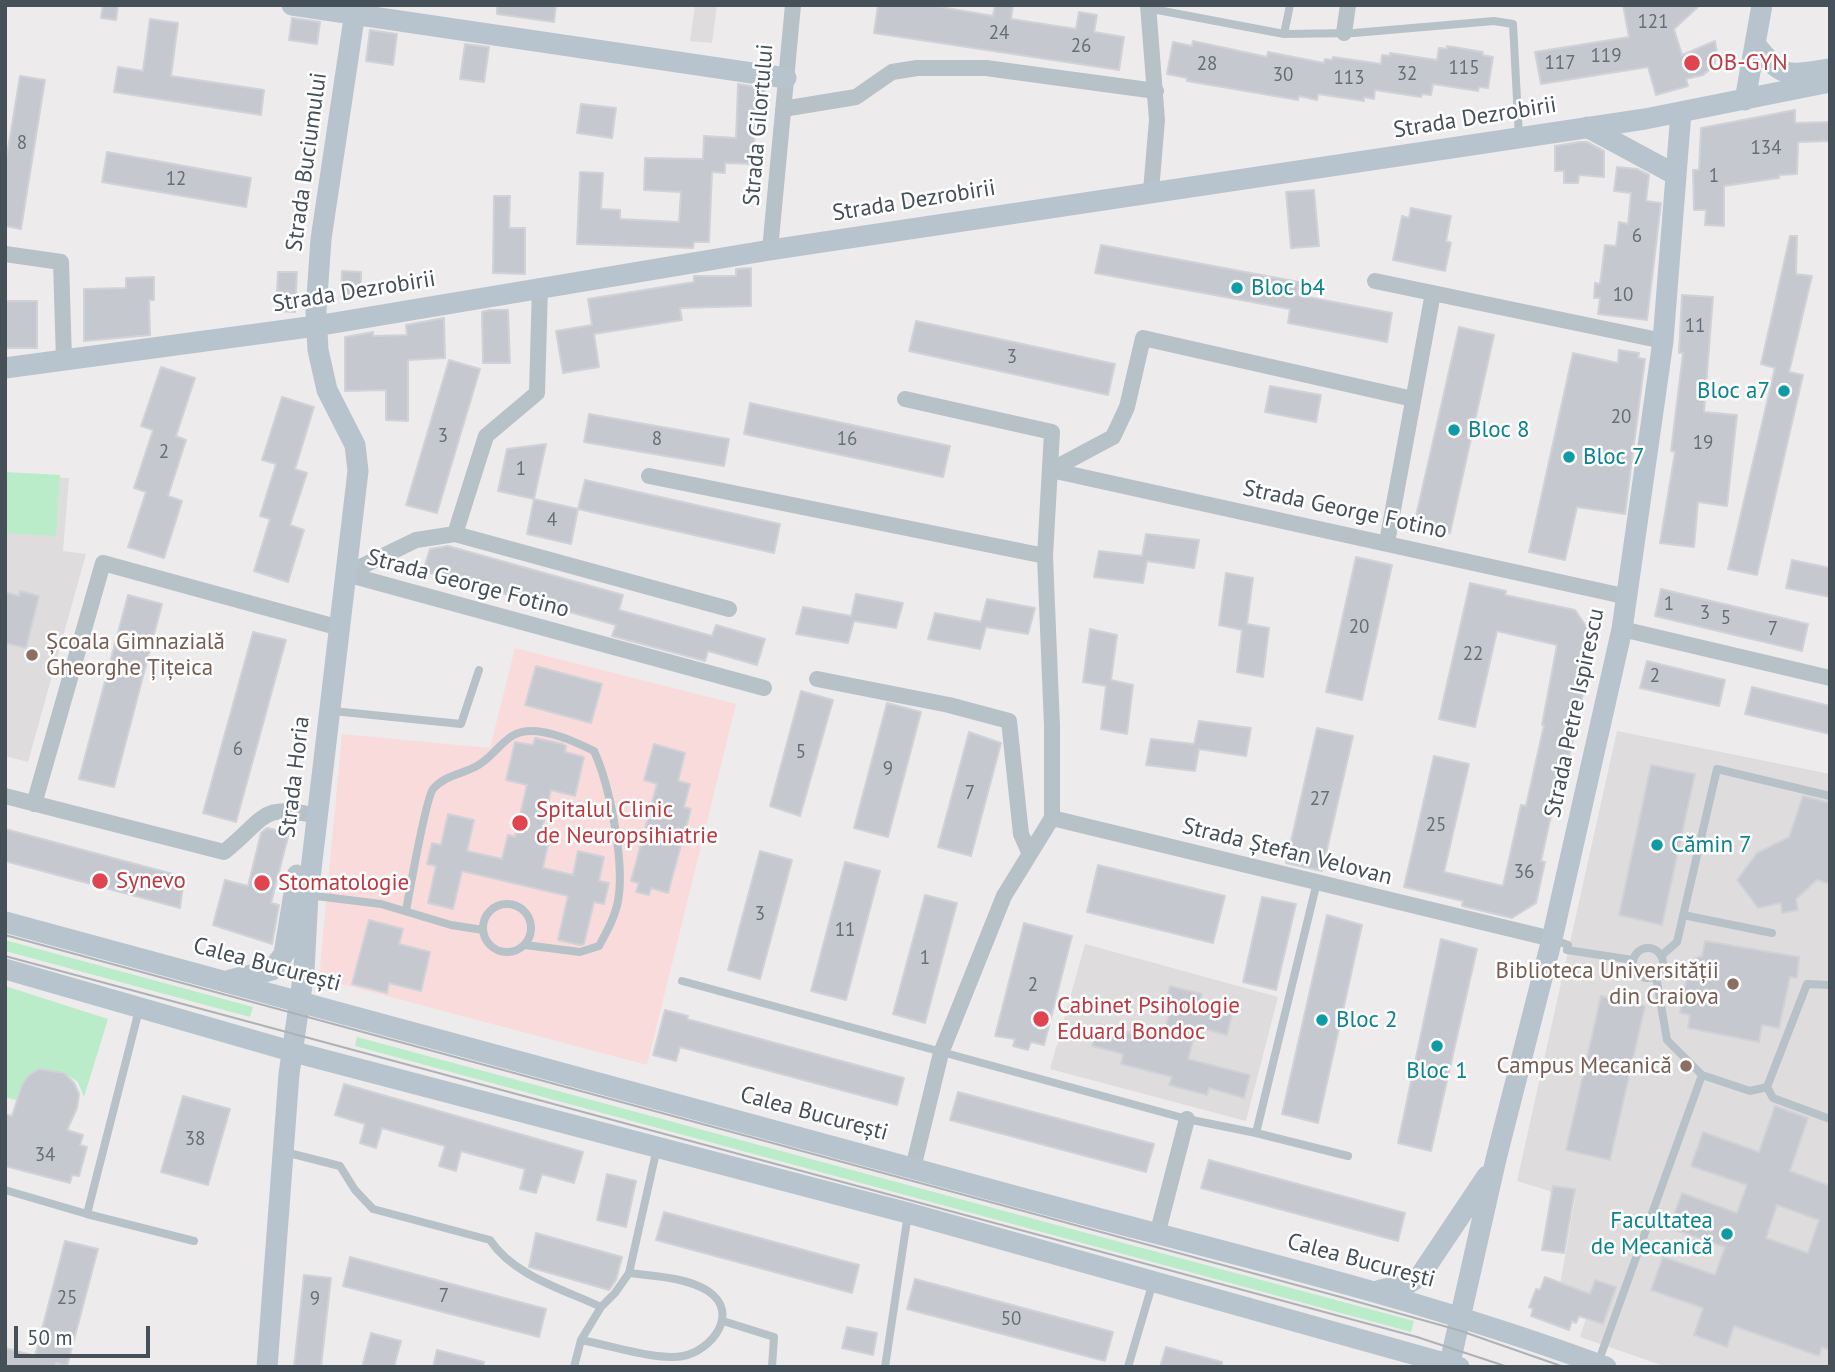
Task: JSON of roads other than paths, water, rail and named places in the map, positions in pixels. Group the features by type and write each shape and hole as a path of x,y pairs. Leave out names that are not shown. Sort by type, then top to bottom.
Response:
{"street":[{"path":"292,5 356,10 786,78"},
{"name":"Strada Gilortului","path":"770,250 793,5"},
{"path":"1344,33 1348,5"},
{"path":"1745,100 1762,5"},
{"path":"1147,6 1157,120 1151,191"},
{"name":"Strada Buciumului","path":"316,326 321,239 356,10"},
{"path":"1755,44 1773,67 1783,73 1830,69"},
{"path":"783,109 856,97 892,72 917,68 986,68 1156,90"},
{"name":"Strada Dezrobirii","path":"5,368 316,326 540,286 1151,191 1587,127 1681,112 1830,82"},
{"name":"Strada Petre Ispirescu","path":"1453,1366 1461,1316 1496,1159 1552,939 1628,597 1663,341 1681,112"},
{"path":"1587,127 1676,174"},
{"path":"5,254 61,262 64,360"},
{"path":"1375,281 1663,341"},
{"path":"454,534 486,436 537,393 540,286"},
{"path":"1387,542 1433,293"},
{"name":"Strada Horia","path":"267,1367 308,895 358,457 355,445 327,390 316,326"},
{"path":"1051,470 1113,437 1126,407 1143,338 1413,399"},
{"path":"905,399 1052,432 1045,556 1052,726 1052,818 1004,896 941,1053 913,1168"},
{"name":"Strada George Fotino","path":"1051,470 1628,597"},
{"path":"649,477 1045,556"},
{"name":"Strada George Fotino","path":"346,574 416,540 454,534 729,609"},
{"path":"34,804 103,563 340,628"},
{"name":"Strada George Fotino","path":"346,574 764,688"},
{"path":"1622,629 1830,678"},
{"path":"817,679 949,705 1009,721 1012,729 1021,834 1029,852"},
{"path":"5,796 224,852 268,812 286,809 317,816 303,835 284,954 272,970 226,981"},
{"name":"Strada Ștefan Velovan","path":"1052,818 1552,939"},
{"name":"Calea București","path":"5,922 1157,1235 1377,1291 1461,1316 1602,1365"},
{"path":"5,969 294,1052 908,1213 1453,1366"},
{"path":"1157,1235 1187,1119"},
{"path":"1377,1291 1406,1285 1420,1276 1468,1207 1496,1159"}],"lane":[{"path":"1284,34 1290,5"},
{"path":"1147,6 1284,34 1344,33 1494,21 1513,24 1519,137"},
{"path":"330,711 461,724 479,670"},
{"path":"406,910 432,790 451,776 476,767 495,755 513,735 535,731 574,741 594,751 606,776 617,851 616,908 599,946 580,952 525,945"},
{"path":"1661,956 1677,942 1717,769 1830,796"},
{"path":"1256,1133 1317,882"},
{"path":"308,895 406,910 451,925 483,929"},
{"path":"500,905 515,905 531,922 529,938 525,945 519,950 503,952 489,944 483,929 493,909 500,905"},
{"path":"1683,915 1772,933"},
{"path":"1552,939 1568,945 1567,950 1633,960"},
{"path":"1633,960 1645,948 1661,956"},
{"path":"1661,956 1662,967 1656,976 1667,1040 1702,1075 1750,1091 1767,1087"},
{"path":"1633,960 1639,975 1656,976"},
{"path":"682,982 1187,1119 1348,1156"},
{"path":"1830,985 1807,984 1767,1087 1773,1098 1830,1119"},
{"path":"87,1214 140,1007"},
{"path":"1602,1365 1702,1075"},
{"path":"574,1367 581,1340 601,1307 629,1273 657,1146"},
{"path":"284,1152 340,1166 355,1190 373,1209 490,1240 501,1256 521,1270 601,1307"},
{"path":"5,1190 194,1241"},
{"path":"884,1367 908,1213"},
{"path":"581,1340 680,1357 702,1351 718,1334 723,1321 721,1305 708,1291 679,1281 629,1273"},
{"path":"1128,1367 1153,1281"},
{"path":"723,1321 774,1337 772,1367"}],"tram line":[{"path":"5,935 1337,1296 1458,1330 1564,1367"},
{"path":"5,956 1417,1337 1508,1367"}],"place":[{"name":"OB-GYN","path":"1692,63"},
{"name":"Bloc b4","path":"1237,288"},
{"name":"Bloc a7","path":"1784,391"},
{"name":"Bloc 8","path":"1454,430"},
{"name":"Bloc 7","path":"1569,457"},
{"name":"Școala Gimnazială Gheorghe Țițeica","path":"32,655"},
{"name":"Spitalul Clinic de Neuropsihiatrie","path":"520,823"},
{"name":"Cămin 7","path":"1657,845"},
{"name":"Synevo","path":"100,881"},
{"name":"Stomatologie","path":"262,883"},
{"name":"Biblioteca Universității din Craiova","path":"1733,984"},
{"name":"Cabinet Psihologie Eduard Bondoc","path":"1041,1019"},
{"name":"Bloc 2","path":"1322,1020"},
{"name":"Bloc 1","path":"1437,1046"},
{"name":"Campus Mecanică","path":"1686,1066"},
{"name":"Facultatea de Mecanică","path":"1727,1234"}]}
